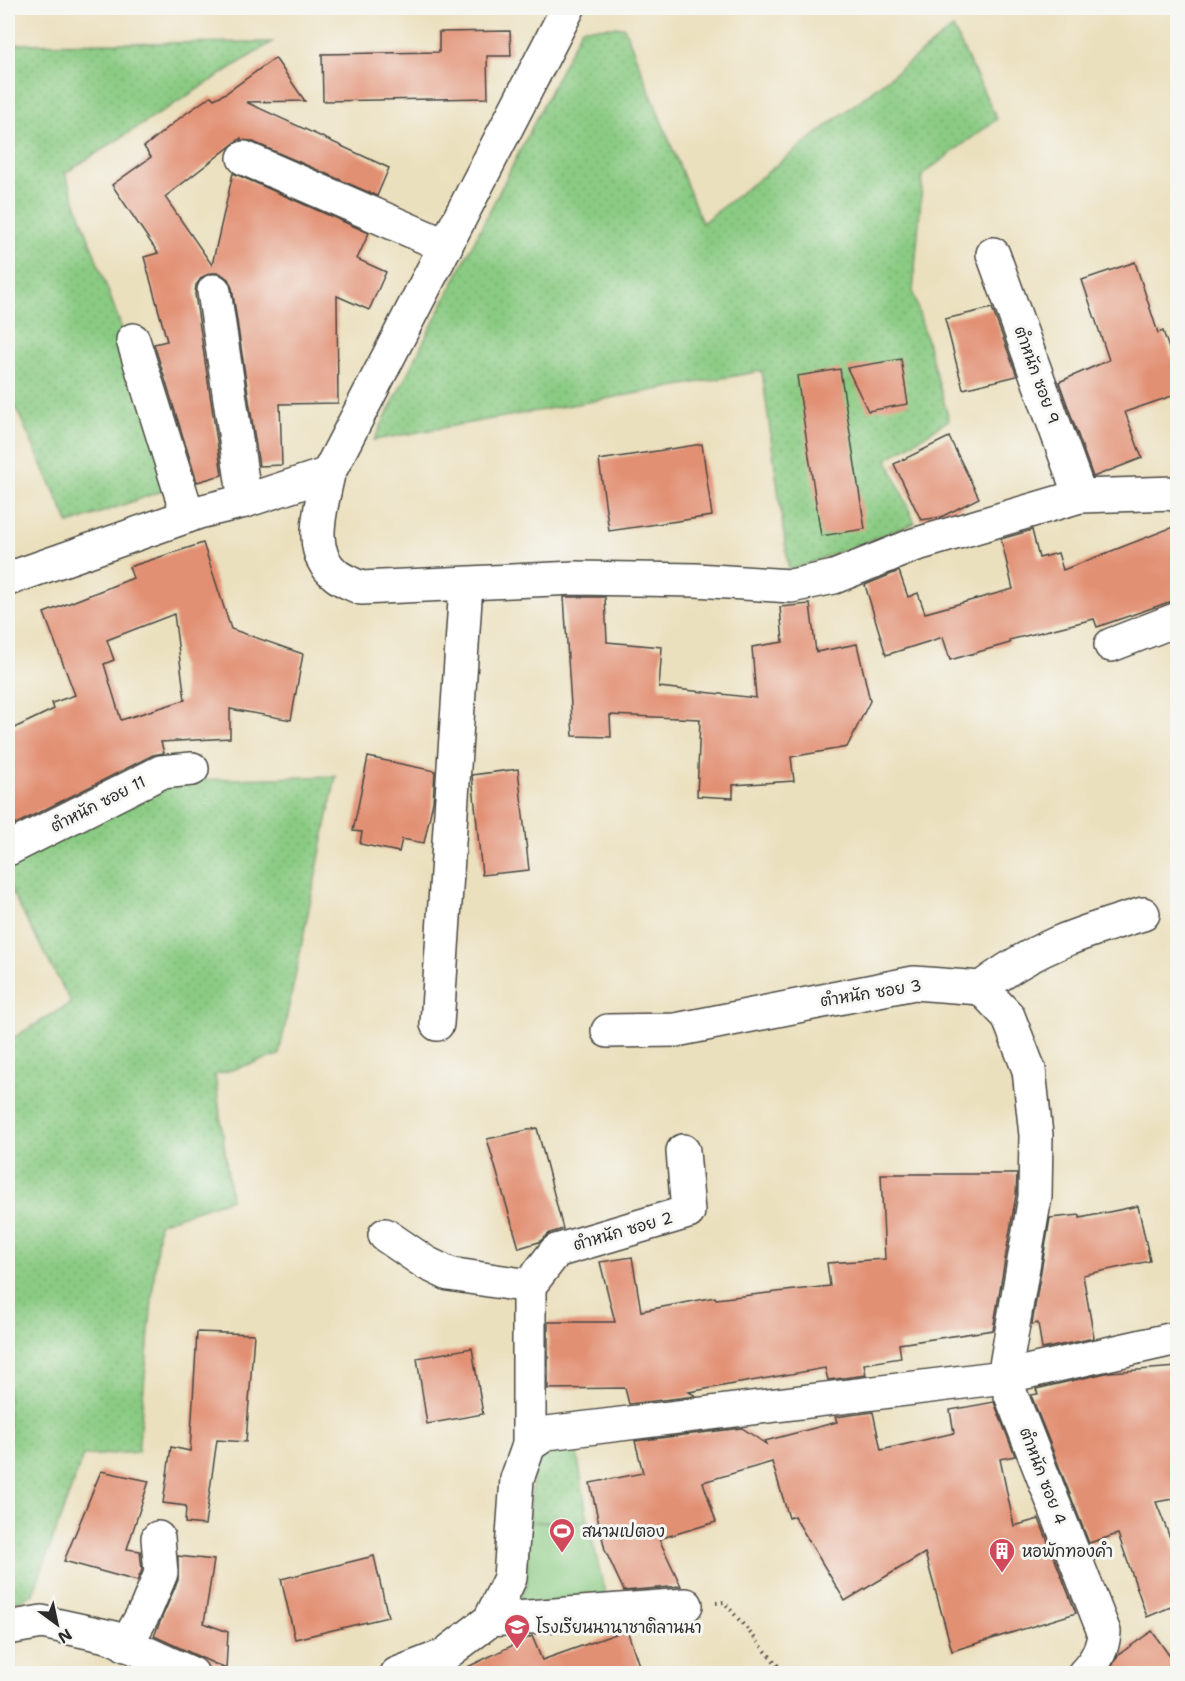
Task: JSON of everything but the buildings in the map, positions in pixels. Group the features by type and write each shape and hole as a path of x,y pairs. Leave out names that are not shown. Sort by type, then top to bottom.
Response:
{"street":[{"path":"568,8 328,474 317,532 320,557 335,575 361,588 466,585 575,578 696,580 791,586 834,577 914,545 1080,496 1177,492"},
{"path":"244,158 446,246"},
{"name":"ตำหนัก ซอย 9","path":"993,254 1080,496"},
{"path":"214,291 245,501"},
{"path":"134,340 188,516"},
{"path":"8,579 188,516 245,501 328,474"},
{"path":"437,1024 466,585"},
{"path":"1111,645 1178,619"},
{"name":"ตำหนัก ซอย 11","path":"8,849 161,772 192,769"},
{"path":"1004,1377 1035,1197 1036,1135 1029,1070 1008,1016 981,988 1012,965 1048,945 1143,914"},
{"name":"ตำหนัก ซอย 3","path":"608,1031 676,1030 914,982 981,988"},
{"name":"ตำหนัก ซอย 2","path":"529,1286 556,1251 688,1212 683,1151"},
{"path":"385,1235 426,1263 450,1274 529,1286 529,1445 517,1479 510,1578 490,1620 443,1656 397,1674"},
{"path":"529,1445 547,1433 1004,1377 1178,1338"},
{"name":"ตำหนัก ซอย 4","path":"1004,1377 1104,1632 1104,1643 1084,1674"},
{"path":"126,1645 146,1609 160,1573 158,1538"},
{"path":"490,1620 686,1605"},
{"path":"8,1628 42,1622 111,1637 192,1674"}],"path":[{"path":"686,1605 724,1602 785,1674"}],"green space":[{"path":"624,27 702,223 953,28 997,119 923,174 913,292 949,420 887,459 915,523 789,571 762,371 374,440 582,28"},
{"path":"272,42 65,173 179,485 69,524 8,390 8,44"},
{"path":"336,776 279,1055 215,1075 231,1199 159,1223 138,1452 83,1456 33,1594 8,1606 8,1041 71,1003 8,885 8,861 165,781"},
{"path":"576,1446 588,1522 528,1522 536,1458"},
{"name":"สนามเปตอง","path":"528,1522 588,1522 607,1601 514,1608 527,1585"}],"place":[{"name":"สนามเปตอง","path":"562,1554"},
{"name":"หอพักทองคำ","path":"1002,1574"},
{"name":"โรงเรียนนานาชาติลานนา","path":"517,1650"}]}
